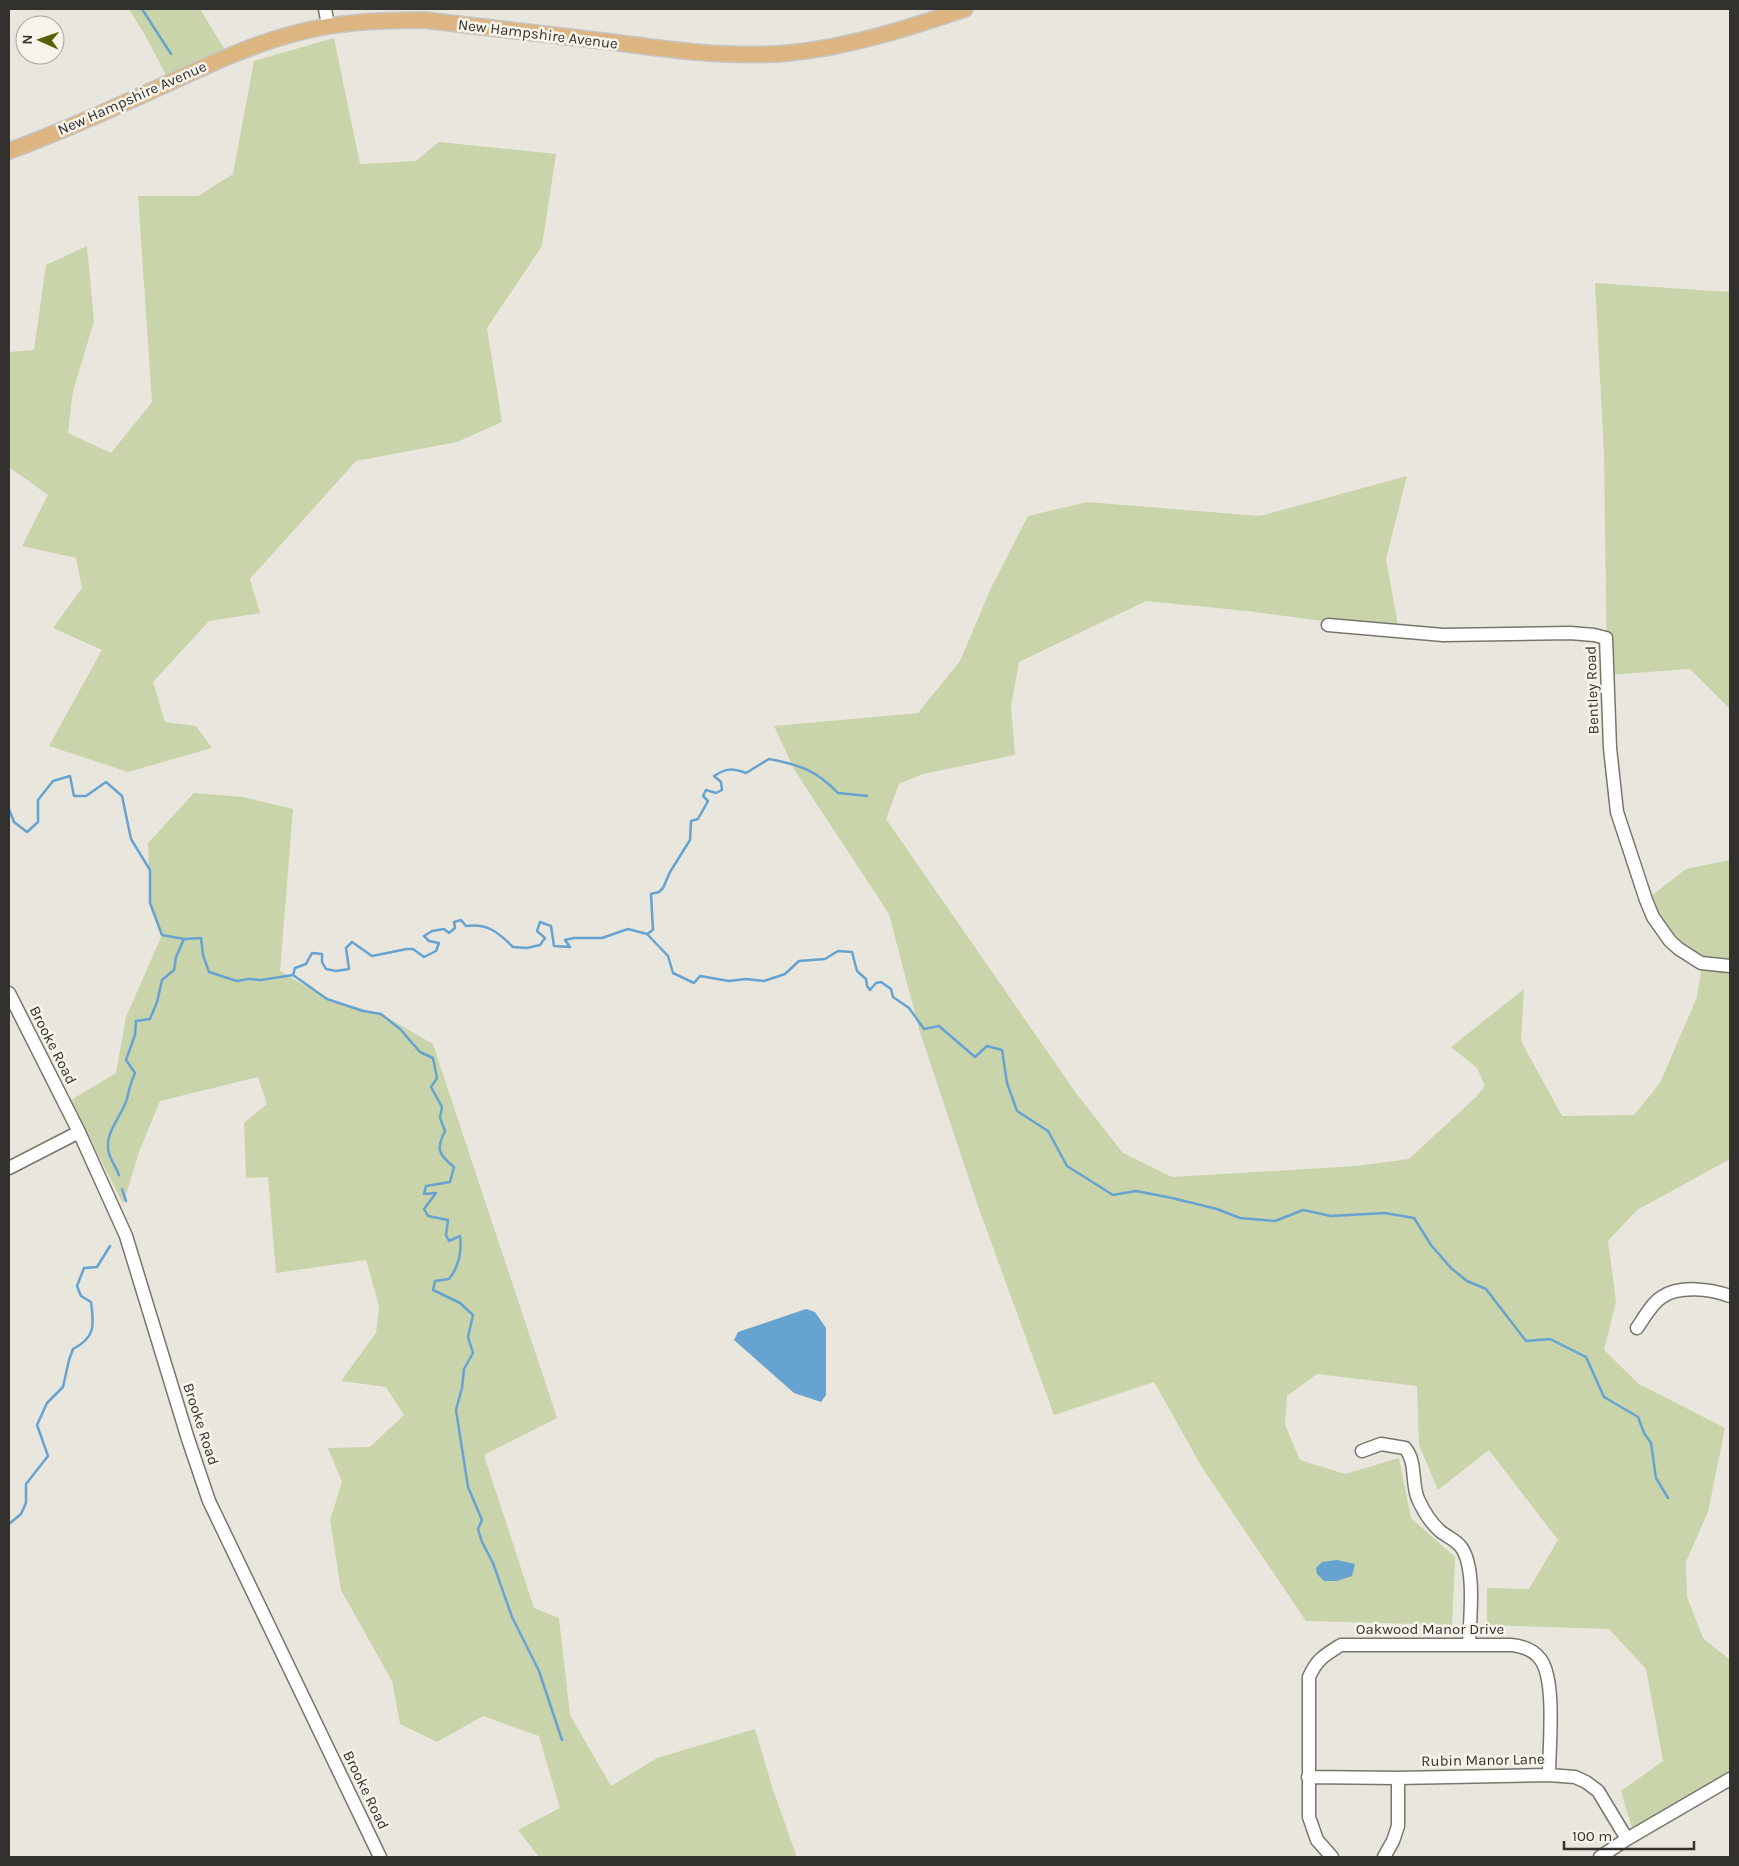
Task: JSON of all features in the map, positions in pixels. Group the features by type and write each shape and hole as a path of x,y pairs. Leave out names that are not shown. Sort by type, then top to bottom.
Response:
{"main road":[{"name":"New Hampshire Avenue","path":"9,151 117,106 233,54 289,34 328,26 384,20 424,20 677,51 740,54 788,53 868,38 965,9"}],"street":[{"path":"325,9 328,26"},
{"name":"Bentley Road","path":"1328,625 1443,636 1570,633 1606,638 1610,748 1617,812 1646,900 1653,917 1679,949 1702,963 1730,966"},
{"name":"Brooke Road","path":"9,993 79,1132 126,1236 188,1439 209,1501 380,1857"},
{"path":"9,1168 79,1132"},
{"path":"1637,1328 1660,1297 1674,1290 1714,1290 1730,1296"},
{"path":"1362,1451 1382,1444 1405,1448 1412,1463 1417,1498 1438,1530 1460,1545 1468,1557 1470,1576 1469,1644"},
{"name":"Oakwood Manor Drive","path":"1332,1857 1317,1840 1309,1817 1309,1677 1315,1664 1321,1657 1341,1645 1469,1644 1524,1647 1540,1658 1546,1669 1549,1691 1549,1775"},
{"name":"Rubin Manor Lane","path":"1308,1777 1398,1778 1549,1775 1575,1777 1598,1791 1627,1839"},
{"path":"1384,1857 1393,1841 1398,1826 1398,1778"},
{"path":"1600,1857 1627,1839 1730,1779"}],"green space":[{"path":"129,9 200,9 225,50 167,77"},
{"path":"334,38 360,164 416,161 439,142 556,154 542,246 487,328 502,422 457,442 356,461 250,579 260,613 209,621 153,682 165,722 196,726 212,748 128,772 49,746 102,650 53,628 82,588 76,558 22,546 48,495 9,467 9,352 34,350 46,265 87,246 94,321 73,391 68,433 111,453 152,402 138,196 198,196 233,174 254,61"},
{"path":"1595,283 1730,292 1730,709 1690,669 1607,675 1604,454"},
{"path":"1407,476 1386,559 1399,631 1247,611 1146,601 1019,662 1011,706 1015,755 923,774 899,784 886,819 1076,1093 1123,1153 1172,1177 1356,1166 1409,1159 1476,1097 1485,1086 1477,1068 1451,1047 1524,989 1521,1041 1562,1116 1634,1115 1660,1083 1697,997 1703,958 1671,936 1646,900 1686,869 1730,860 1730,1159 1637,1210 1608,1241 1616,1302 1604,1350 1639,1384 1725,1428 1708,1512 1686,1562 1687,1597 1703,1638 1730,1660 1730,1779 1634,1835 1621,1791 1663,1761 1646,1669 1609,1629 1487,1625 1487,1588 1529,1589 1558,1540 1489,1450 1438,1490 1419,1445 1417,1386 1317,1374 1287,1396 1285,1425 1300,1460 1345,1474 1399,1458 1411,1518 1455,1557 1452,1625 1306,1621 1203,1469 1154,1382 1054,1415 979,1209 919,1029 889,914 795,771 774,726 918,713 960,661 991,588 1028,516 1087,502 1260,516"},
{"path":"194,793 243,797 293,809 280,971 327,999 381,1014 433,1044 557,1418 484,1455 534,1608 559,1618 570,1715 611,1786 657,1758 755,1729 775,1796 797,1857 539,1857 518,1830 560,1808 539,1736 483,1716 437,1742 400,1724 392,1681 341,1590 330,1520 342,1482 328,1448 370,1447 404,1415 386,1387 341,1381 376,1333 379,1306 366,1260 276,1273 268,1177 246,1178 244,1123 267,1104 258,1077 160,1101 139,1152 123,1204 71,1100 116,1073 126,1017 162,935 150,903 148,843"}],"water":[{"path":"806,1309 815,1312 826,1328 826,1395 821,1402 794,1393 734,1340 738,1332"},
{"path":"1337,1560 1355,1564 1352,1576 1337,1581 1324,1581 1317,1574 1316,1568 1322,1562"}],"waterway":[{"path":"142,9 171,54"},
{"path":"647,934 653,930 651,894 659,892 663,888 670,872 690,840 691,821 698,819 708,801 703,796 706,790 716,793 722,790 721,782 714,776 722,771 730,770 746,773 769,759 799,766 815,774 838,793 867,796"},
{"path":"9,809 14,822 27,832 38,822 38,800 53,781 70,776 74,796 86,796 106,782 122,796 131,839 150,870 150,903 162,935 184,939 201,938 203,955 209,972 237,981 248,979 261,980 293,975 295,968 306,964 312,953 322,954 322,962 326,969 336,971 349,969 346,948 352,942 372,956 413,949 424,957 436,951 439,943 429,941 424,936 432,931 444,929 449,933 455,928 454,922 461,920 466,926 480,926 492,930 513,947 527,948 540,945 545,938 537,931 540,922 551,926 554,946 570,947 565,940 574,938 602,938 628,929 647,934 668,956 673,973 694,983 700,976 729,981 746,979 764,981 785,974 799,961 825,959 838,951 852,952 857,971 866,979 870,990 876,983 881,982 891,989 893,997 909,1008 924,1029 939,1026 975,1057 987,1046 1002,1050 1007,1083 1017,1111 1048,1131 1067,1166 1113,1195 1136,1191 1217,1209 1240,1218 1275,1221 1303,1210 1331,1216 1385,1213 1414,1218 1431,1245 1451,1268 1467,1281 1486,1289 1526,1341 1550,1339 1586,1357 1604,1397 1638,1417 1644,1433 1651,1443 1656,1478 1668,1498"},
{"path":"119,1175 111,1159 108,1146 111,1132 125,1105 135,1073 126,1060 135,1035 136,1021 150,1019 157,1002 162,980 174,970 176,957 184,939"},
{"path":"293,975 327,999 363,1011 381,1014 400,1029 420,1052 433,1058 437,1078 431,1087 442,1107 440,1118 445,1131 440,1142 440,1151 454,1167 450,1182 426,1186 424,1194 436,1193 424,1209 428,1216 448,1220 446,1235 449,1241 460,1236 461,1248 455,1269 449,1279 435,1281 433,1290 460,1303 473,1315 468,1337 473,1353 464,1369 462,1388 456,1410 468,1487 482,1520 478,1529 482,1542 493,1563 512,1617 539,1671 562,1740"},
{"path":"122,1189 126,1201"},
{"path":"9,1524 21,1514 26,1503 26,1484 48,1456 37,1425 47,1403 63,1387 73,1349 86,1340 92,1330 91,1302 81,1296 77,1286 84,1268 97,1267 110,1246"}]}
